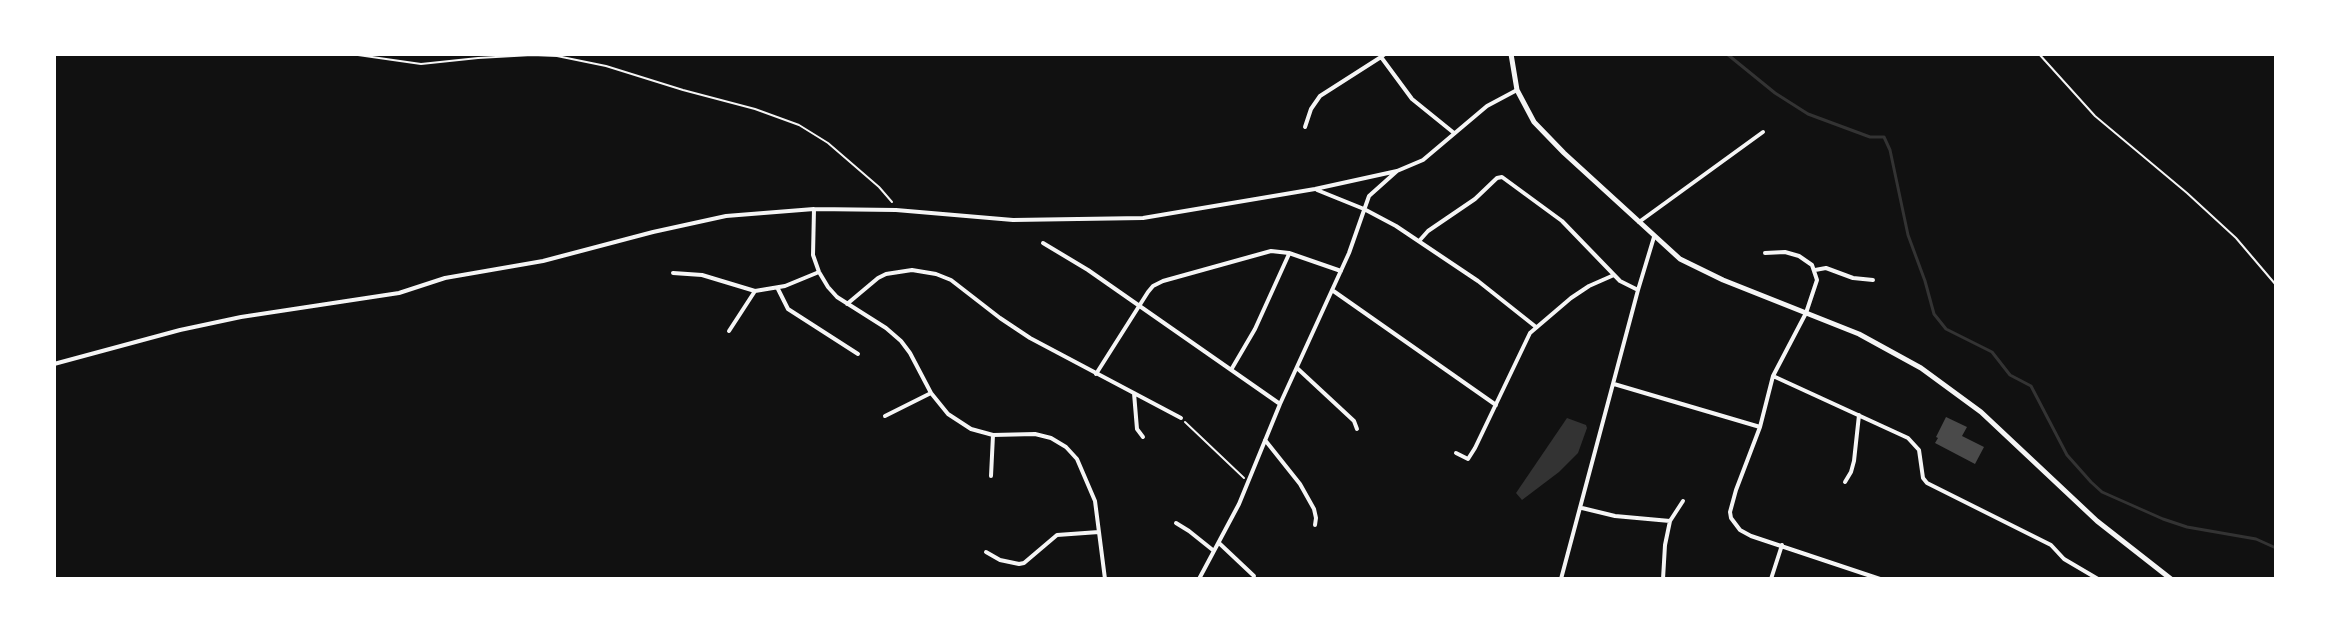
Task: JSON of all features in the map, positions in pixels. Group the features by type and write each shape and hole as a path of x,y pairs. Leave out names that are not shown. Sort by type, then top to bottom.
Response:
{"street":[{"path":"1511,54 1517,90 1543,133 1680,259 1698,270 1874,340 1939,379 1981,412 2097,521 2171,579"},
{"path":"1305,127 1311,109 1320,96 1383,56 1412,99 1454,133"},
{"path":"54,364 180,330 241,317 399,293 445,278 543,261 726,216 814,209 896,210 1013,220 1124,219 1315,189 1397,171 1423,160 1487,106 1517,90"},
{"path":"1638,222 1763,132"},
{"path":"1199,579 1248,482 1341,271 1372,192 1397,171"},
{"path":"1420,240 1502,177 1562,221 1614,275 1638,290"},
{"path":"1315,189 1364,209 1420,240 1536,327"},
{"path":"814,209 813,255 819,272 833,293 901,341 931,393 956,420 971,429 993,435 1035,434 1051,438 1071,452 1082,467 1095,501 1105,579"},
{"path":"1561,579 1654,237"},
{"path":"1043,243 1088,270 1280,404"},
{"path":"1096,375 1153,286 1163,281 1264,251 1289,253 1341,271"},
{"path":"1765,253 1785,252 1799,256 1815,270 1816,285 1806,313 1773,376 1760,427 1736,490 1731,518 1740,530 1751,536 1863,576 1880,579"},
{"path":"1231,370 1255,329 1289,253"},
{"path":"1815,270 1826,268 1853,278 1873,280"},
{"path":"847,304 886,274 912,270 936,274 951,280 1021,332 1181,418"},
{"path":"673,273 702,275 755,291 778,288 819,272"},
{"path":"1456,453 1468,459 1526,338 1581,291 1614,275"},
{"path":"778,288 788,309 858,354"},
{"path":"1332,290 1496,405"},
{"path":"729,331 755,291"},
{"path":"1297,368 1354,421 1357,429"},
{"path":"1773,376 1908,438 1919,450 1922,474 1927,483 2051,545 2064,559 2098,579"},
{"path":"1614,384 1760,427"},
{"path":"885,416 931,393"},
{"path":"1134,393 1137,429 1143,437"},
{"path":"1845,482 1854,461 1859,415"},
{"path":"991,476 993,435"},
{"path":"1265,439 1300,484 1316,514 1315,525"},
{"path":"1663,579 1670,521 1683,501"},
{"path":"1582,508 1615,516 1670,521"},
{"path":"1176,523 1214,551"},
{"path":"986,552 1000,560 1019,564 1057,535 1099,532"},
{"path":"1219,543 1254,576"},
{"path":"1771,579 1782,545"}],"path":[{"path":"351,54 421,64 478,58 557,56 606,66 755,109 799,125 853,163 889,197 896,210"},
{"path":"2039,54 2095,116 2236,238 2276,285"},
{"path":"1181,418 1248,482"}],"shaded area":[{"path":"1567,418 1587,428 1578,453 1522,500 1516,493"}],"building":[{"path":"1946,417 1967,427 1962,436 1984,447 1975,464 1935,443"}],"waterway":[{"path":"1727,54 1775,93 1808,114 1870,137 1884,137 1890,150 1908,235 1934,314 1946,329 1992,352 2010,375 2031,386 2067,455 2102,492 2187,527 2256,539 2276,548"}]}
